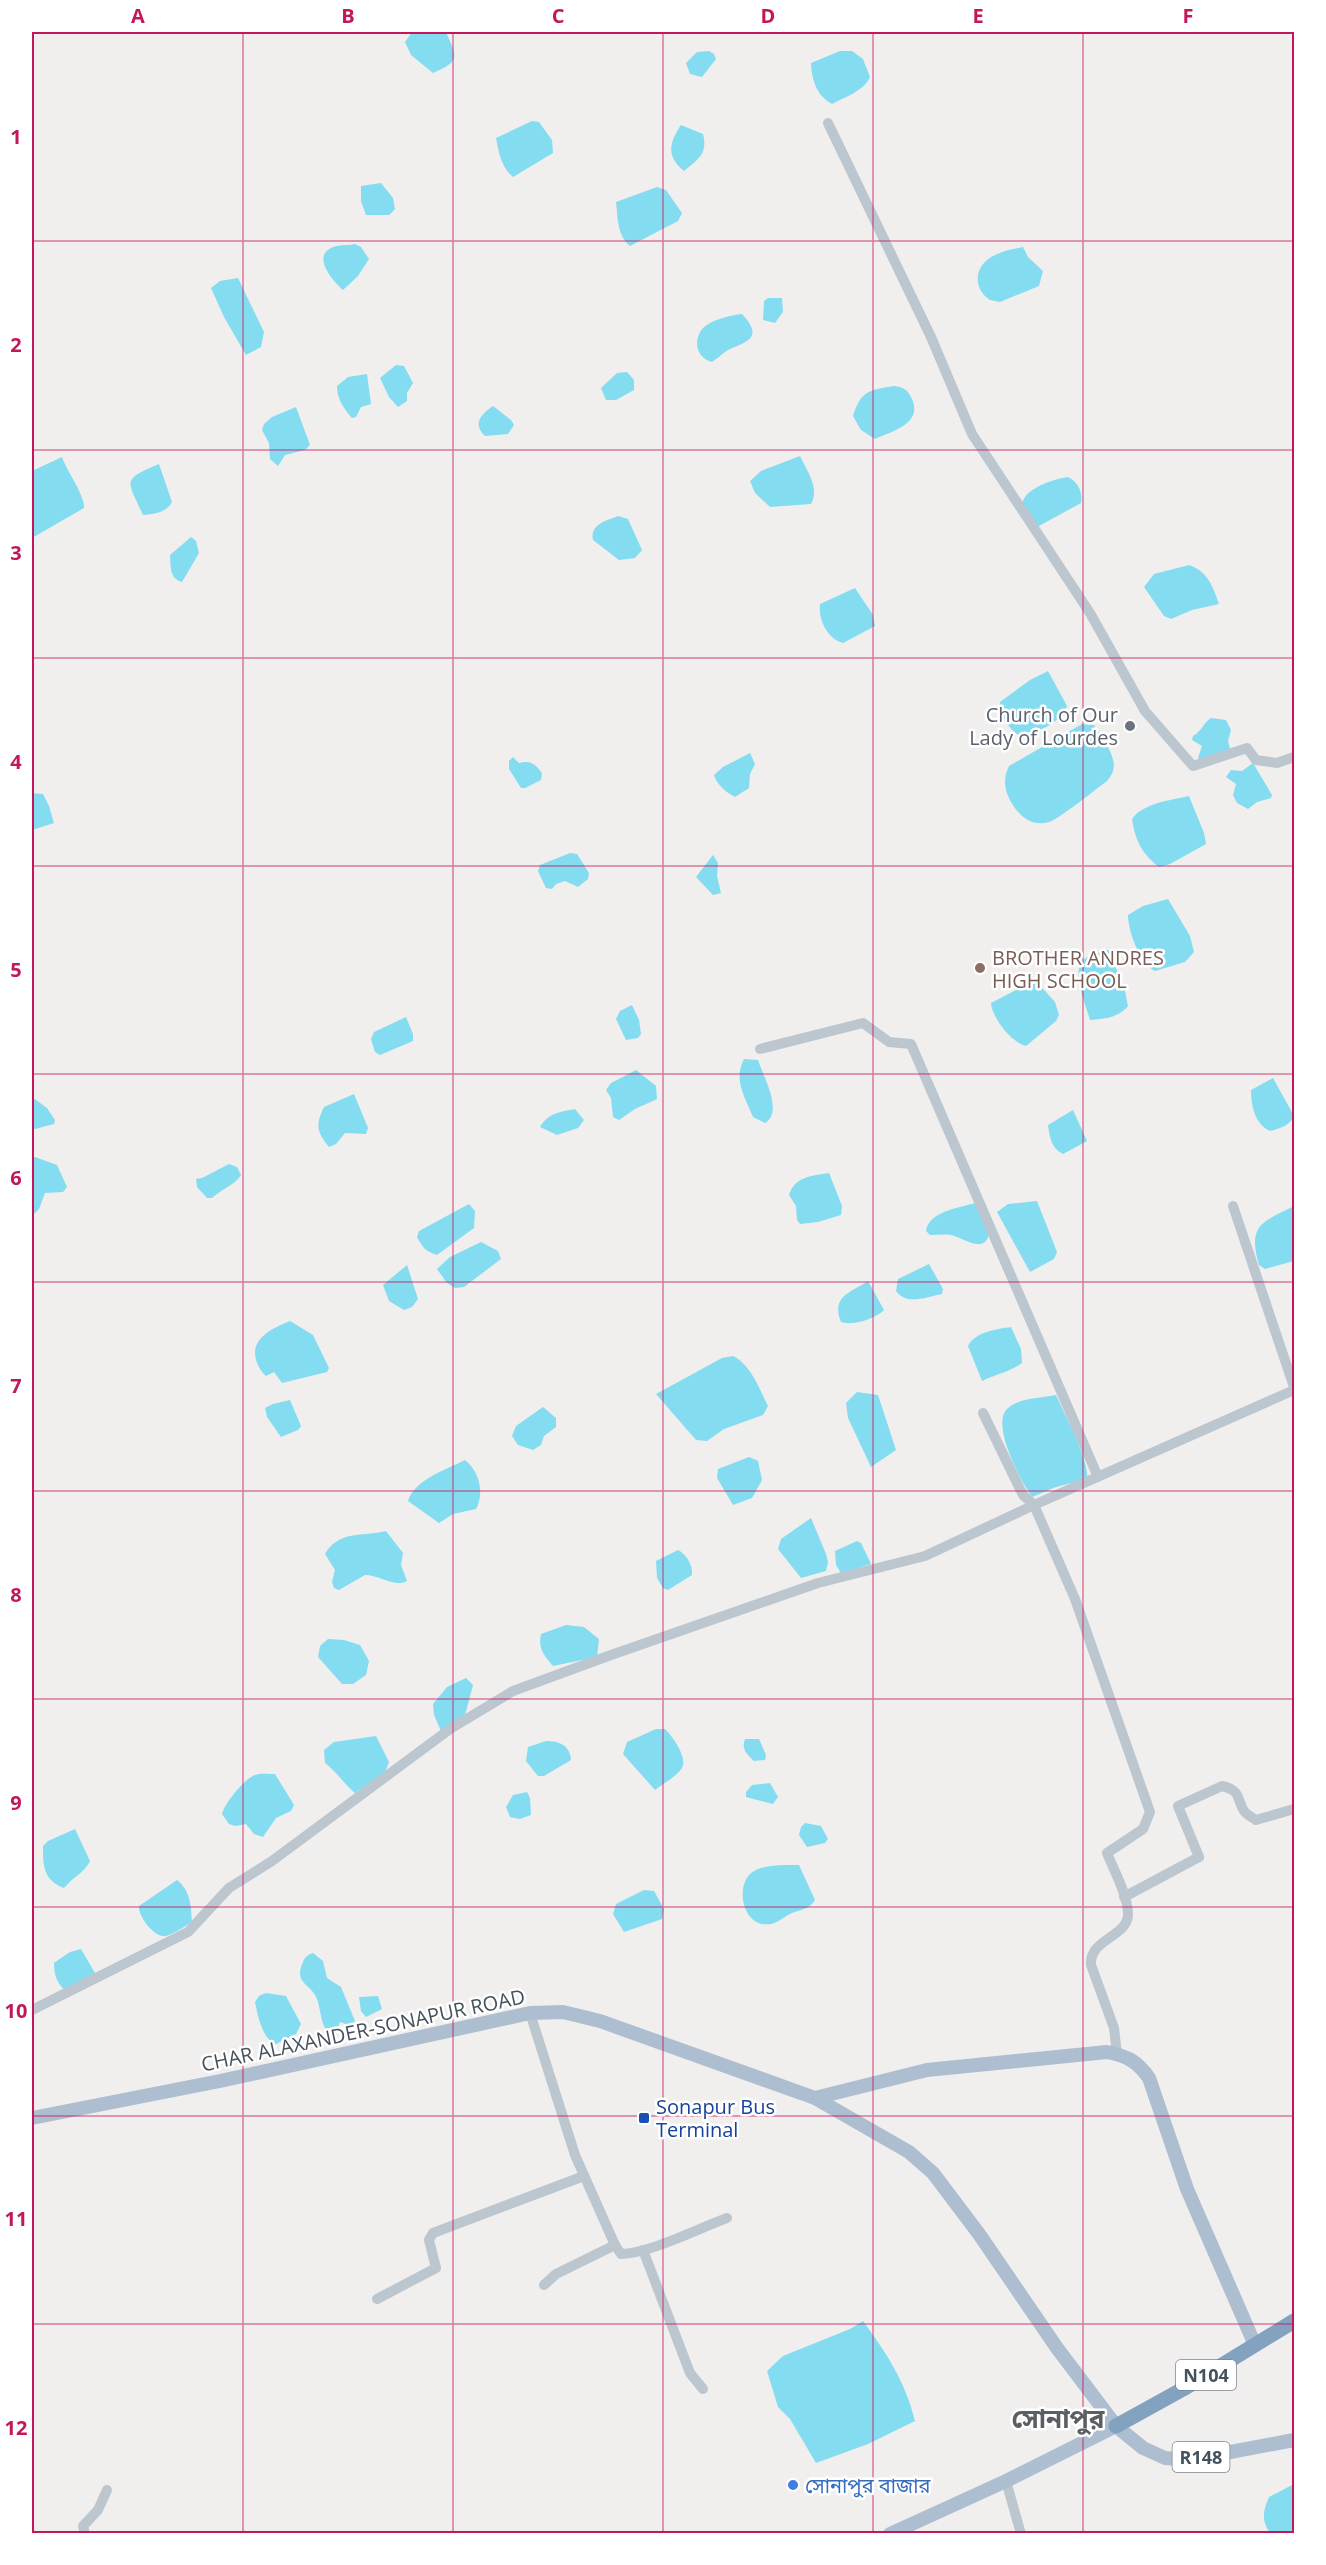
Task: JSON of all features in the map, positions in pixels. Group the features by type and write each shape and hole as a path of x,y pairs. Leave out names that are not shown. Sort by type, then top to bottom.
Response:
{"highway":[{"name":"N104","path":"1116,2426 1183,2389 1294,2321"}],"main road":[{"name":"CHAR ALAXANDER-SONAPUR ROAD","path":"32,2118 220,2081 530,2013 563,2013 600,2021 815,2098 909,2152 933,2173 979,2234 1057,2348 1116,2426"},
{"path":"815,2098 927,2070 1107,2052 1125,2056 1138,2064 1149,2078 1187,2189 1255,2345"},
{"path":"890,2534 1006,2481 1116,2426"},
{"name":"R148","path":"1116,2426 1143,2448 1165,2458 1188,2460 1294,2440"}],"street":[{"path":"828,123 931,337 972,434 1090,613 1145,711 1193,766 1247,748 1256,760 1277,763 1294,757"},
{"path":"760,1049 863,1023 890,1042 911,1044 1098,1477"},
{"path":"32,2010 188,1932 229,1888 272,1861 450,1729 513,1691 611,1654 818,1583 925,1556 1294,1388 1233,1206"},
{"path":"983,1413 1023,1495 1034,1505 1075,1599 1150,1812 1143,1829 1107,1853 1124,1897 1128,1916 1124,1926 1094,1950 1090,1957 1114,2028 1117,2054"},
{"path":"1124,1897 1199,1857 1178,1806 1222,1786 1230,1788 1241,1799 1244,1811 1256,1821 1294,1809"},
{"path":"530,2013 575,2155 615,2245 621,2253 643,2250 727,2218"},
{"path":"377,2299 436,2268 429,2240 433,2233 584,2176"},
{"path":"544,2284 556,2274 615,2245"},
{"path":"643,2250 690,2373 703,2389"},
{"path":"1006,2481 1021,2534"},
{"path":"85,2534 83,2526 98,2510 107,2490"}],"water":[{"path":"412,32 446,32 453,47 452,61 433,73 411,55 405,42"},
{"path":"709,51 716,59 702,77 690,74 686,63 697,52"},
{"path":"840,51 852,51 863,59 870,77 859,90 832,104 819,92 812,75 811,63"},
{"path":"532,121 539,122 552,140 553,153 513,177 503,164 496,138"},
{"path":"681,125 703,134 704,141 701,155 684,171 674,160 671,149"},
{"path":"381,183 393,198 395,209 389,215 366,215 361,201 361,186"},
{"path":"657,187 666,190 682,213 678,221 630,246 620,232 616,202"},
{"path":"355,244 361,247 369,259 358,276 343,290 326,269 323,257 331,248"},
{"path":"1023,247 1028,257 1043,271 1039,286 1000,302 990,300 980,289 978,282 983,264 998,254"},
{"path":"238,278 264,332 261,347 246,355 224,317 211,288 220,281"},
{"path":"768,298 782,298 783,312 775,323 763,320 764,301"},
{"path":"742,314 752,328 751,338 728,350 712,362 703,357 697,343 703,328 716,320"},
{"path":"396,365 404,366 413,383 407,393 407,401 398,407 389,397 380,378"},
{"path":"627,372 634,380 634,390 616,400 606,400 601,388 617,373"},
{"path":"367,374 371,404 361,407 356,417 352,418 342,404 337,386 348,377"},
{"path":"894,386 903,388 909,393 914,408 913,415 904,425 875,439 861,430 853,416 856,407 867,393"},
{"path":"493,406 514,425 508,434 485,436 481,432 480,420"},
{"path":"296,407 310,445 305,450 285,455 278,466 270,459 269,443 262,430 264,424 272,417"},
{"path":"800,456 813,486 811,504 770,507 755,493 750,481 761,471"},
{"path":"62,457 82,497 84,508 32,538 32,471"},
{"path":"159,464 172,502 163,511 143,515 133,495 131,482 138,474"},
{"path":"1068,477 1079,488 1081,503 1039,526 1033,522 1025,514 1022,506 1028,493 1044,484"},
{"path":"618,516 628,519 642,550 635,558 619,560 593,540 596,527"},
{"path":"191,537 196,541 199,553 182,582 173,575 170,555"},
{"path":"1189,565 1205,575 1219,604 1192,610 1171,619 1164,616 1144,587 1154,574"},
{"path":"855,588 873,615 875,626 843,643 832,637 825,628 820,616 820,604"},
{"path":"1048,671 1067,706 1054,722 1023,737 1014,732 1007,723 1001,712 1000,702 1030,680"},
{"path":"1211,718 1226,720 1231,730 1228,741 1230,749 1204,764 1198,758 1202,746 1192,740 1193,736"},
{"path":"1082,724 1094,725 1107,746 1113,760 1112,774 1107,781 1054,820 1043,823 1031,822 1014,807 1007,793 1005,780 1009,766"},
{"path":"750,753 755,764 750,774 749,788 735,797 722,788 714,775 723,767"},
{"path":"513,757 519,763 530,762 535,765 542,773 541,780 521,788 509,769 509,761"},
{"path":"1253,763 1272,795 1271,798 1257,802 1248,809 1237,803 1233,795 1236,784 1226,777 1231,770 1242,771"},
{"path":"32,793 43,794 54,823 32,830"},
{"path":"1189,796 1206,844 1170,864 1159,867 1140,846 1132,819 1150,806"},
{"path":"570,853 577,854 589,873 588,879 578,887 565,881 556,884 552,889 546,888 538,871 540,865"},
{"path":"713,855 718,863 717,876 721,893 713,895 696,877"},
{"path":"1168,899 1190,936 1194,952 1185,962 1155,971 1144,962 1136,946 1130,930 1128,915 1143,906"},
{"path":"1109,950 1125,991 1128,1006 1115,1015 1090,1020 1080,987 1079,969 1086,958"},
{"path":"1035,980 1055,1002 1059,1015 1056,1021 1026,1046 1015,1040 1004,1029 995,1016 991,1003"},
{"path":"632,1005 639,1020 641,1034 638,1038 626,1040 616,1019 620,1011"},
{"path":"406,1017 413,1034 413,1041 380,1055 375,1052 371,1039 374,1032"},
{"path":"744,1059 758,1060 770,1093 773,1111 765,1123 753,1117 741,1088 740,1074"},
{"path":"636,1070 656,1086 657,1099 635,1109 619,1120 613,1117 611,1098 606,1090 611,1083"},
{"path":"1273,1078 1294,1116 1281,1128 1270,1131 1257,1119 1251,1090"},
{"path":"354,1094 368,1128 366,1134 345,1133 336,1144 329,1147 322,1137 318,1124 324,1107"},
{"path":"32,1097 47,1108 55,1120 54,1124 32,1128"},
{"path":"575,1109 584,1120 578,1128 557,1135 540,1127 551,1116"},
{"path":"1073,1110 1087,1141 1063,1154 1054,1146 1048,1125"},
{"path":"35,1157 57,1165 67,1187 63,1192 45,1193 39,1209 34,1214 32,1213 32,1159"},
{"path":"229,1164 237,1167 241,1175 212,1198 207,1198 197,1187 196,1179"},
{"path":"829,1173 842,1206 841,1215 818,1222 800,1224 797,1220 796,1206 789,1195 792,1189 800,1180"},
{"path":"1037,1201 1057,1252 1054,1259 1030,1272 997,1212 1008,1204"},
{"path":"975,1203 989,1235 986,1241 978,1244 951,1235 930,1235 926,1231 928,1224 939,1215"},
{"path":"469,1204 475,1211 474,1228 437,1255 425,1249 417,1237 419,1231"},
{"path":"1294,1206 1294,1261 1265,1269 1259,1265 1256,1251 1255,1241 1260,1226"},
{"path":"481,1242 498,1251 501,1259 464,1287 455,1288 447,1283 437,1269 450,1257"},
{"path":"929,1264 943,1289 942,1294 911,1299 900,1296 896,1291 898,1279"},
{"path":"407,1265 418,1299 412,1307 404,1310 389,1301 383,1285"},
{"path":"868,1281 884,1310 864,1321 841,1322 838,1306 840,1301 849,1292"},
{"path":"290,1321 313,1335 329,1368 327,1372 282,1383 274,1372 266,1376 261,1371 256,1360 256,1346 264,1335"},
{"path":"1011,1327 1021,1349 1022,1363 982,1381 968,1346 981,1334"},
{"path":"733,1356 750,1371 768,1406 763,1415 724,1429 707,1441 696,1440 656,1394 722,1358"},
{"path":"857,1392 878,1395 896,1450 871,1467 848,1418 846,1403"},
{"path":"1056,1395 1081,1450 1087,1479 1056,1487 1032,1497 1021,1479 1005,1441 1003,1418 1006,1410 1016,1403"},
{"path":"290,1400 301,1426 298,1430 281,1437 267,1417 265,1408"},
{"path":"543,1407 556,1418 556,1427 544,1436 541,1445 533,1450 518,1445 512,1436 516,1426"},
{"path":"749,1457 758,1461 762,1480 752,1498 733,1505 717,1478 718,1469"},
{"path":"465,1460 474,1470 479,1483 480,1496 476,1509 453,1514 439,1523 408,1501 412,1493 424,1481"},
{"path":"811,1518 828,1562 826,1571 801,1578 778,1549 781,1539"},
{"path":"386,1531 403,1553 401,1565 407,1581 397,1583 365,1575 339,1590 334,1588 332,1582 335,1570 325,1554 331,1546 344,1538"},
{"path":"857,1541 861,1543 871,1564 841,1573 836,1565 835,1551"},
{"path":"678,1550 688,1560 692,1575 668,1590 663,1588 657,1578 656,1561"},
{"path":"566,1625 584,1627 599,1639 597,1657 553,1666 541,1648 541,1634"},
{"path":"328,1639 344,1640 360,1645 369,1661 366,1675 353,1684 342,1684 318,1657 320,1646"},
{"path":"466,1678 473,1685 464,1719 441,1731 434,1715 433,1704 447,1687"},
{"path":"656,1729 665,1729 671,1736 681,1753 683,1763 677,1774 655,1790 623,1754 627,1742"},
{"path":"376,1736 389,1762 385,1773 355,1793 325,1763 324,1750 334,1742"},
{"path":"745,1739 759,1739 766,1755 765,1760 754,1761 745,1752"},
{"path":"546,1741 566,1747 571,1760 544,1776 538,1776 526,1761 528,1747"},
{"path":"275,1774 294,1805 291,1811 276,1818 263,1837 254,1834 246,1824 235,1826 229,1824 222,1814 241,1786 255,1775"},
{"path":"770,1783 778,1797 773,1804 746,1797 746,1792 752,1785"},
{"path":"527,1792 530,1798 531,1815 520,1819 510,1817 506,1807 513,1795"},
{"path":"805,1823 821,1826 828,1839 825,1843 807,1847 799,1835"},
{"path":"75,1829 90,1861 85,1869 64,1888 48,1876 44,1866 43,1846 48,1841"},
{"path":"799,1865 815,1900 807,1907 771,1924 761,1924 753,1919 744,1904 744,1885 748,1877 754,1871 765,1867"},
{"path":"177,1880 188,1894 192,1922 172,1934 161,1936 148,1926 141,1915 139,1906"},
{"path":"644,1890 654,1891 664,1909 662,1919 624,1932 613,1914 616,1904"},
{"path":"81,1949 95,1973 67,1993 57,1979 54,1963 70,1952"},
{"path":"313,1953 323,1961 327,1978 341,1987 355,2021 351,2026 340,2022 335,2038 330,2035 322,2021 317,1999 301,1979 300,1969 308,1955"},
{"path":"266,1993 286,1996 301,2024 296,2034 276,2044 264,2032 255,2002 259,1996"},
{"path":"378,1996 382,2009 366,2017 361,2011 359,1997"},
{"path":"863,2321 894,2368 906,2393 915,2421 868,2444 816,2463 790,2419 778,2407 767,2371 783,2356 850,2329"},
{"path":"1294,2484 1294,2533 1270,2533 1265,2524 1264,2515 1269,2497"}],"place":[{"name":"Church of Our Lady of Lourdes","path":"1130,726"},
{"name":"BROTHER ANDRES HIGH SCHOOL","path":"980,968"},
{"name":"Sonapur Bus Terminal","path":"644,2118"},
{"name":"সোনাপুর বাজার","path":"793,2485"}],"district":[{"name":"সোনাপুর","path":"1058,2418"}]}
